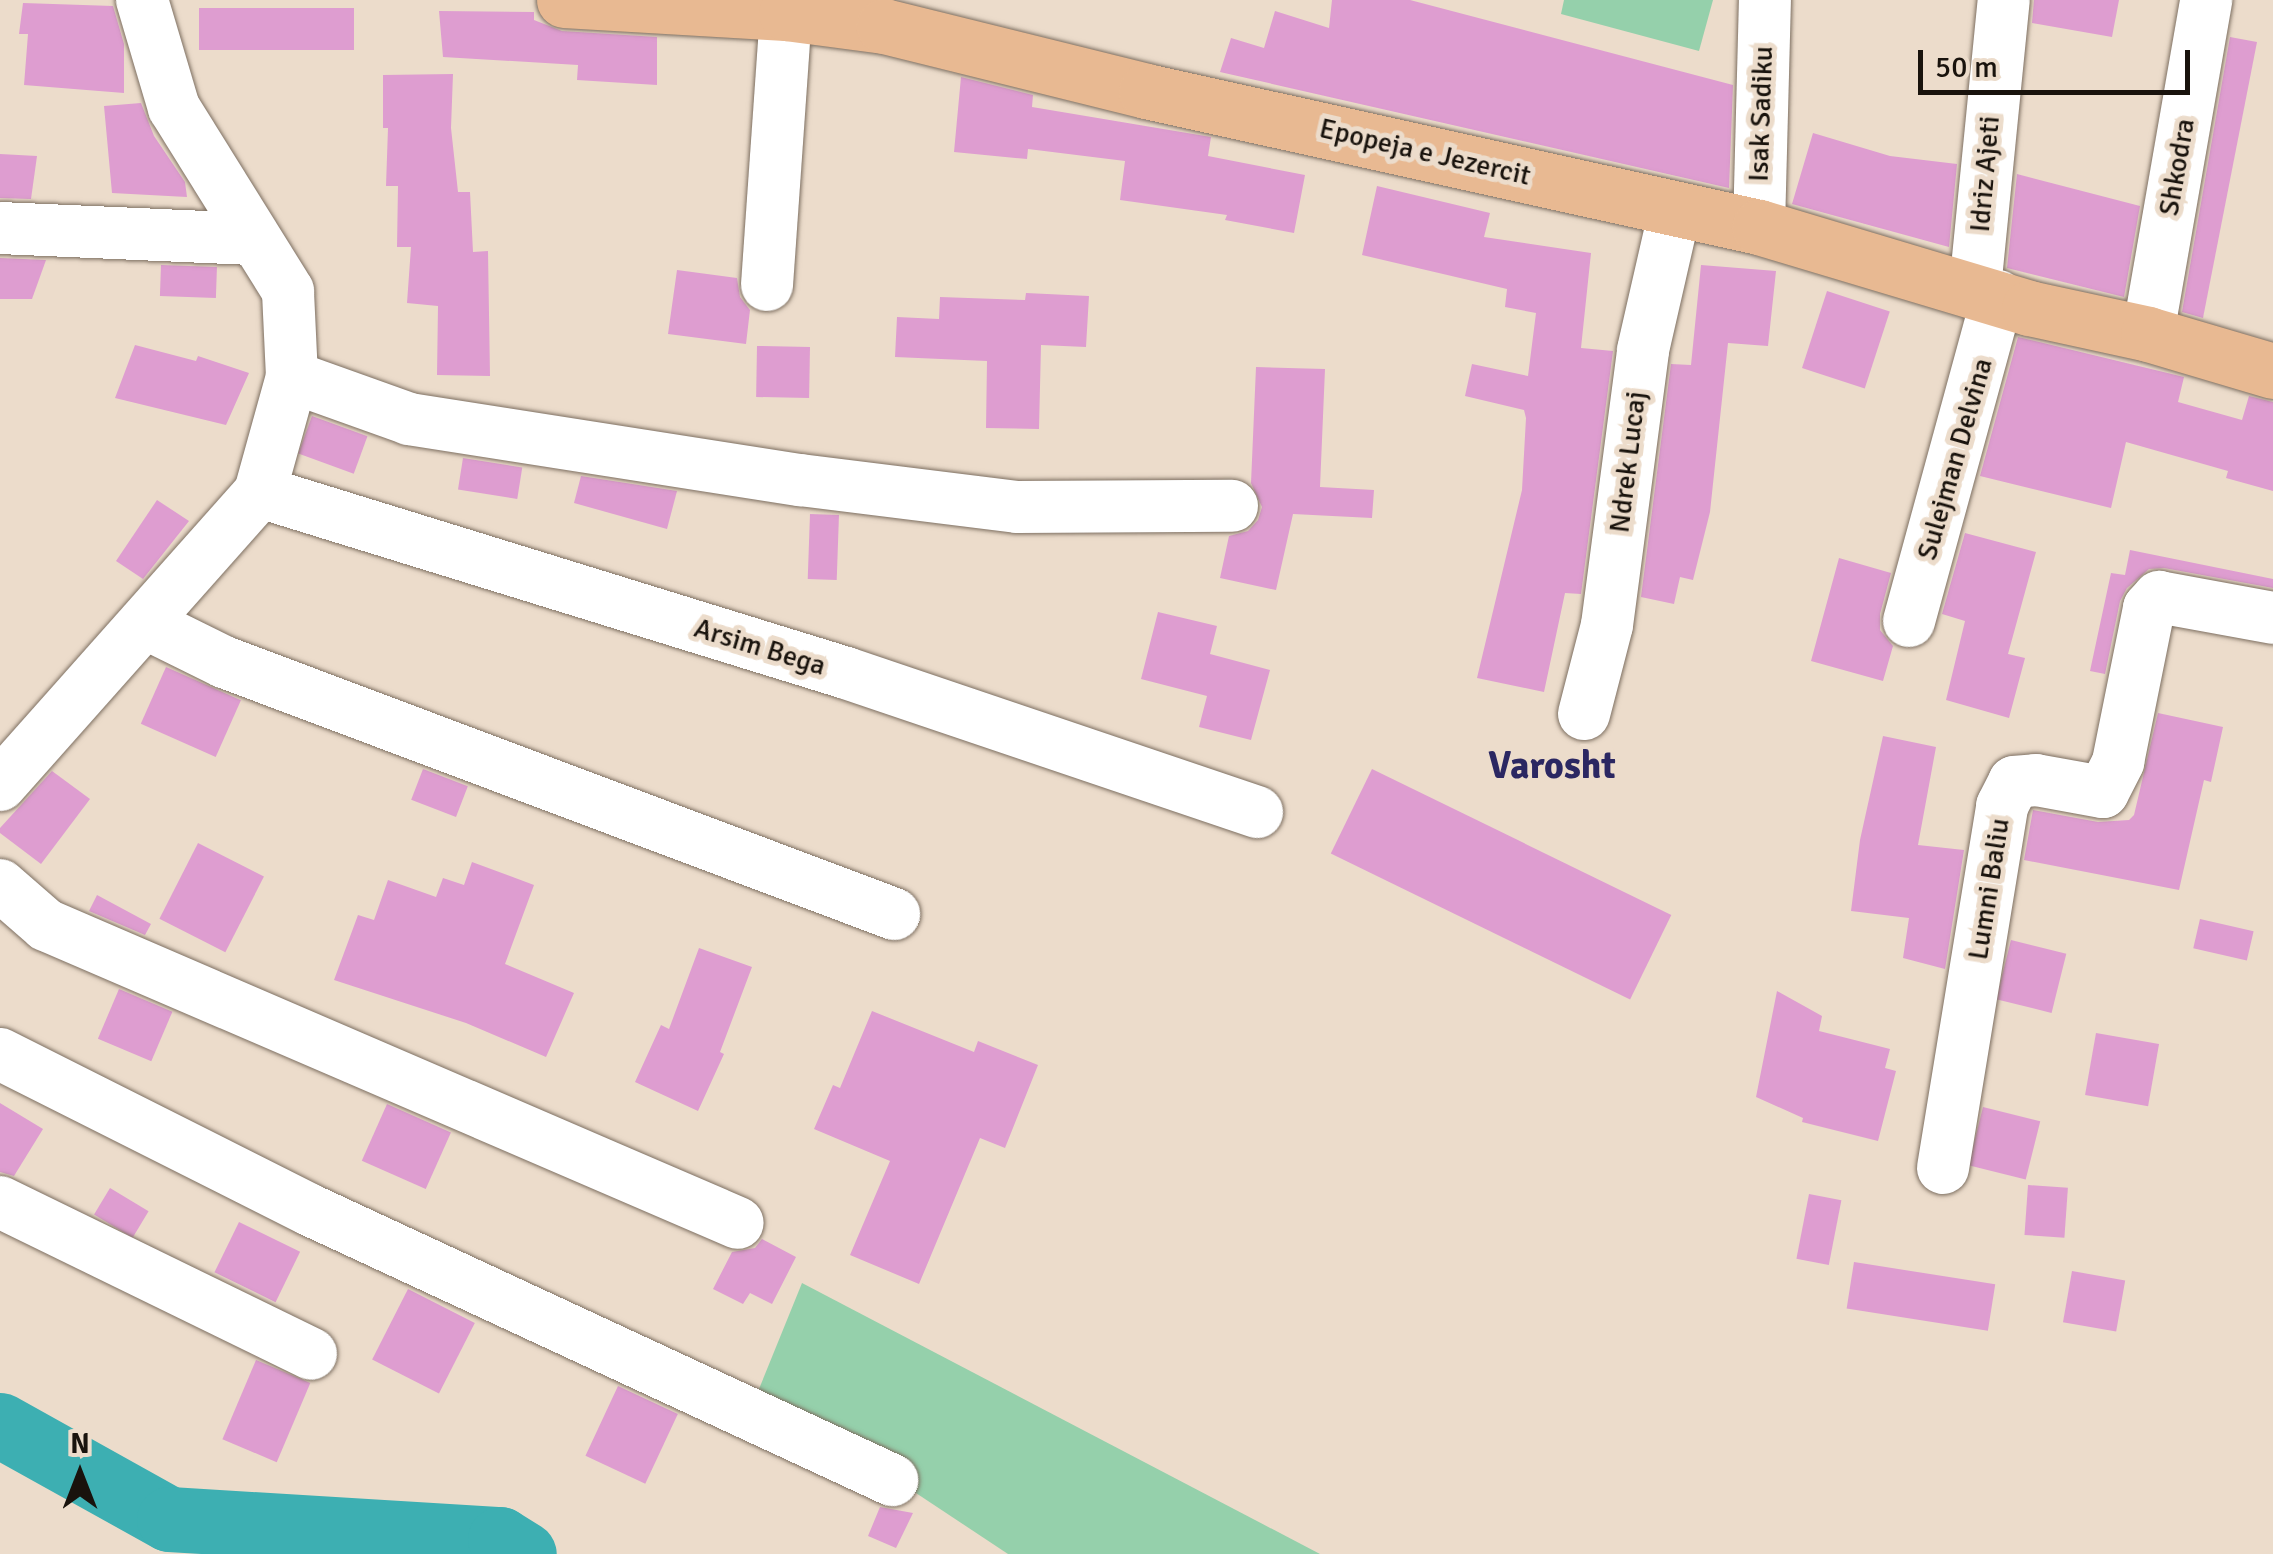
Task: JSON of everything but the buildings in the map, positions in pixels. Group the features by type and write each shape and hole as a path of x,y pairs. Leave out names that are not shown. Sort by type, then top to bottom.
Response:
{"main road":[{"name":"Epopeja e Jezercit","path":"564,0 786,13 885,13 1146,91 1759,227 1987,292 2028,308 2148,334 2273,371"}],"street":[{"path":"0,785 260,492 292,377 288,291 174,108 142,0"},
{"name":"Isak Sadiku","path":"1759,227 1764,0"},
{"name":"Idriz Ajeti","path":"1987,292 2004,0"},
{"name":"Shkodra","path":"2148,334 2206,0"},
{"path":"766,285 786,13"},
{"name":"Ndrek Lucaj","path":"1584,714 1607,624 1643,350 1675,210"},
{"path":"0,228 255,240"},
{"name":"Sulejman Delvina","path":"1909,621 1987,292"},
{"path":"292,377 409,419 800,480 1017,508 1232,506"},
{"name":"Arsim Bega","path":"260,492 846,674 1257,812"},
{"name":"Lumni Baliu","path":"1943,1168 1998,823 2014,782 2036,780 2103,792 2118,762 2149,608 2159,597 2273,618"},
{"path":"145,623 224,662 894,914"},
{"path":"0,885 46,924 738,1223"},
{"path":"0,1054 310,1210 892,1480"},
{"path":"0,1202 311,1354"}],"green space":[{"path":"1564,0 1713,0 1699,51 1561,14"},
{"path":"802,1283 1320,1554 1008,1554 759,1389"}],"waterway":[{"path":"0,1425 169,1519 500,1539 524,1554"}],"district":[{"name":"Varosht","path":"1552,766"}]}
